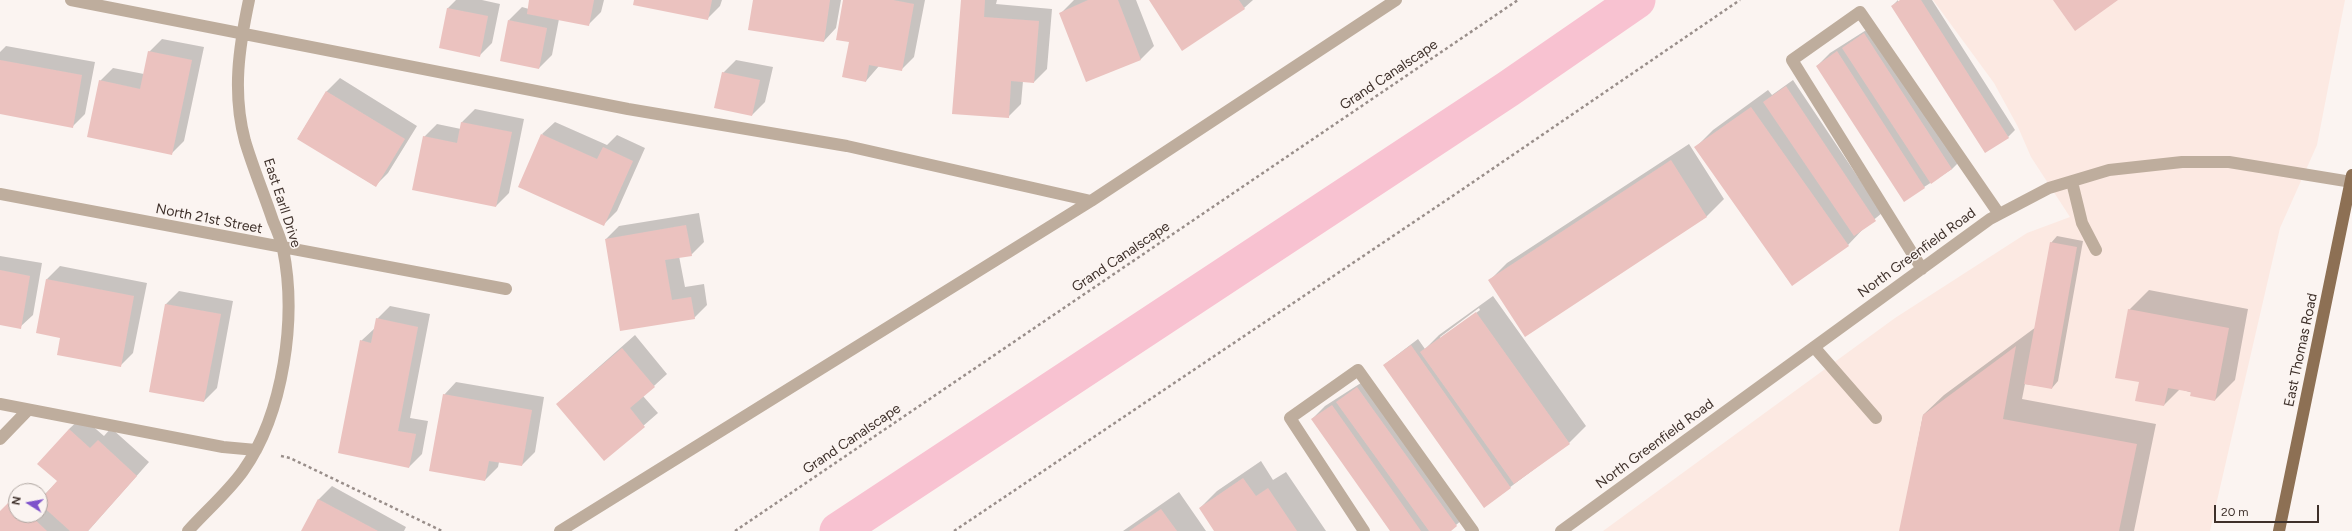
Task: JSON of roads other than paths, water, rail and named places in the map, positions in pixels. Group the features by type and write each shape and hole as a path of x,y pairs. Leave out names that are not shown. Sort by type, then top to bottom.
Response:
{"main road":[{"name":"East Thomas Road","path":"2279,531 2352,179"}],"street":[{"path":"71,0 628,109 847,146 1091,201"},
{"name":"East Earll Drive","path":"188,531 243,472 256,450 270,418 286,351 290,304 283,249 245,141 239,112 237,68 249,0"},
{"path":"560,531 1091,201 1396,0"},
{"path":"1922,269 1792,60 1860,12 1999,214"},
{"name":"North Greenfield Road","path":"1561,531 1999,214 2049,188 2109,170 2182,162 2229,162 2352,179"},
{"path":"2072,182 2082,223 2096,250"},
{"name":"North 21st Street","path":"0,194 283,249 506,289"},
{"path":"1814,347 1876,418"},
{"path":"1364,531 1290,418 1358,370 1473,531"},
{"path":"0,404 223,447 256,450"},
{"path":"0,439 28,410"}],"waterway":[{"path":"838,531 1508,89 1637,0"}]}
